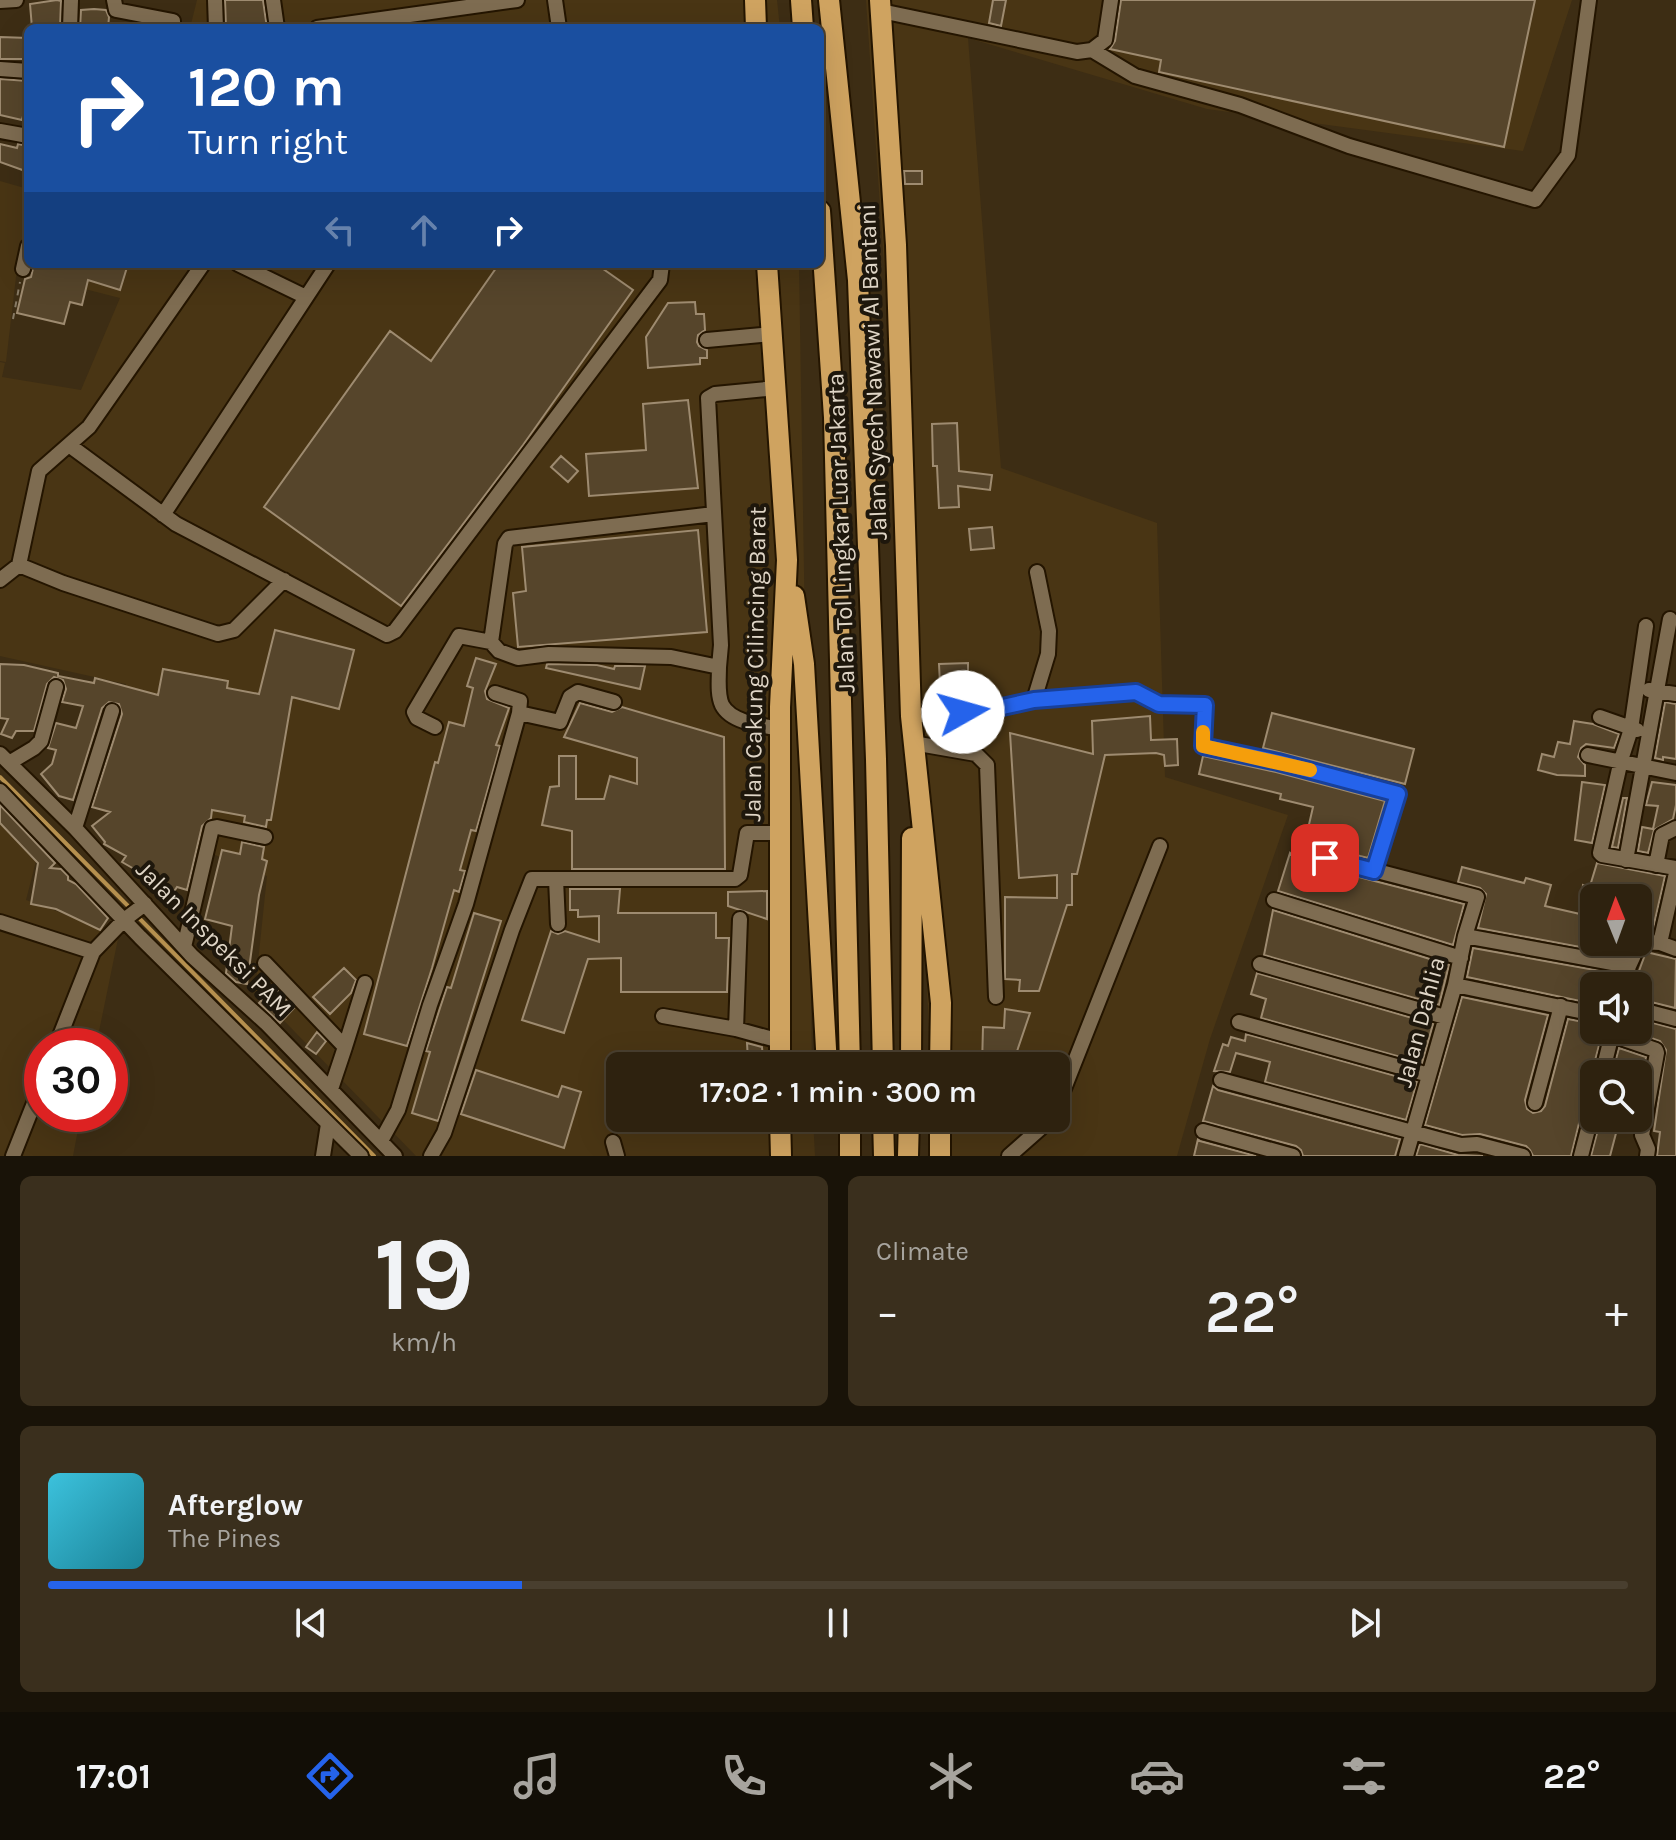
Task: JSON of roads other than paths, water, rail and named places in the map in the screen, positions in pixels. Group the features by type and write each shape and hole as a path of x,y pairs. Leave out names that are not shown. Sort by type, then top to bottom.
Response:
{"highway":[{"path":"755,0 756,24"},
{"path":"801,0 803,24"},
{"name":"Jalan Tol Lingkar Luar Jakarta","path":"829,0 858,280 876,759 883,1052"},
{"name":"Jalan Syech Nawawi Al Bantani","path":"881,5 896,245 913,743"},
{"name":"Jalan Cakung Cilincing Barat","path":"767,268 787,560 779,833 780,1052"},
{"name":"Jalan Tol Lingkar Luar Jakarta","path":"824,268 834,417 850,1052"},
{"path":"787,560 804,664 826,1052"},
{"path":"911,1052 913,743"},
{"path":"913,743 941,1003 940,1052"},
{"path":"780,1132 781,1156"},
{"path":"850,1132 850,1156"},
{"path":"883,1132 884,1156"},
{"path":"908,1156 909,1132"},
{"path":"940,1132 940,1156"}],"street":[{"path":"0,1 16,0"},
{"path":"70,24 71,0"},
{"path":"114,0 116,10 173,21"},
{"path":"215,0 216,24"},
{"path":"273,0 276,24"},
{"path":"346,24 517,0"},
{"path":"555,0 558,24"},
{"path":"881,5 1077,52 1092,50 1105,40 1111,0"},
{"path":"1092,50 1135,76 1240,105 1349,146 1535,200 1568,155 1589,0"},
{"path":"0,69 24,71"},
{"path":"0,131 24,135"},
{"path":"23,269 24,264"},
{"path":"0,580 19,565 39,471 89,427 200,268"},
{"path":"246,268 306,297"},
{"path":"163,515 325,268"},
{"path":"69,445 163,515 250,565 387,635 395,631 660,280 662,268"},
{"path":"707,340 772,334"},
{"path":"776,388 715,394 708,398 721,645 720,698 723,708 729,713 754,724 781,729"},
{"path":"491,642 505,544 509,538 714,514"},
{"path":"19,565 63,583 218,634 234,630 284,580"},
{"path":"1034,700 1048,654 1049,631 1037,572"},
{"path":"1626,860 1670,619"},
{"path":"1646,626 1631,729 1600,850 1602,855 1676,871 1660,943"},
{"path":"435,727 417,718 414,712 457,638 491,642 499,651 518,658 549,654 671,657 719,667"},
{"path":"4,759 34,748 41,741 56,687"},
{"path":"1637,689 1676,694"},
{"path":"519,713 560,722 570,697 578,692 614,702"},
{"path":"911,716 989,710 1034,700 1136,692 1159,704 1205,705 1203,746 1398,794 1374,871 1300,851"},
{"path":"381,1141 398,1110 430,1005 466,904 519,713 520,701 495,693"},
{"path":"75,828 112,711"},
{"path":"1600,717 1651,733"},
{"path":"913,743 976,754 987,765 996,997"},
{"path":"1588,755 1676,773"},
{"name":"Jalan Inspeksi PAM","path":"4,759 75,828 184,947 266,1023 395,1156"},
{"path":"0,791 361,1156"},
{"path":"184,947 212,828 265,837"},
{"path":"1656,865 1662,835 1676,828"},
{"path":"431,1156 444,1133 512,930 534,878 735,879 740,875 747,833 779,833"},
{"path":"1070,1074 1160,846"},
{"name":"Jalan Dahlia","path":"1374,871 1477,899 1406,1156"},
{"path":"556,879 558,924"},
{"path":"1274,900 1461,958"},
{"path":"63,1028 93,952 144,905"},
{"path":"736,1029 740,919"},
{"path":"0,922 93,952"},
{"path":"1465,936 1629,966"},
{"path":"1628,972 1640,942 1660,943 1676,949"},
{"path":"265,963 345,1047"},
{"path":"1260,964 1445,1017"},
{"path":"331,1089 365,983"},
{"path":"1455,985 1580,1011"},
{"path":"1535,1103 1561,1006"},
{"path":"1652,1013 1676,1019"},
{"path":"663,1016 736,1029 780,1041"},
{"path":"1239,1022 1429,1075"},
{"path":"1641,1044 1657,1053 1642,1135 1648,1149 1647,1156"},
{"path":"1221,1080 1461,1145 1487,1146 1523,1156"},
{"path":"323,1156 328,1124"},
{"path":"13,1156 24,1128"},
{"path":"1203,1131 1293,1156"},
{"path":"1009,1156 1036,1132"},
{"path":"1581,1156 1587,1132"}],"waterway":[{"path":"0,777 131,909"},
{"path":"137,916 374,1156"}]}
